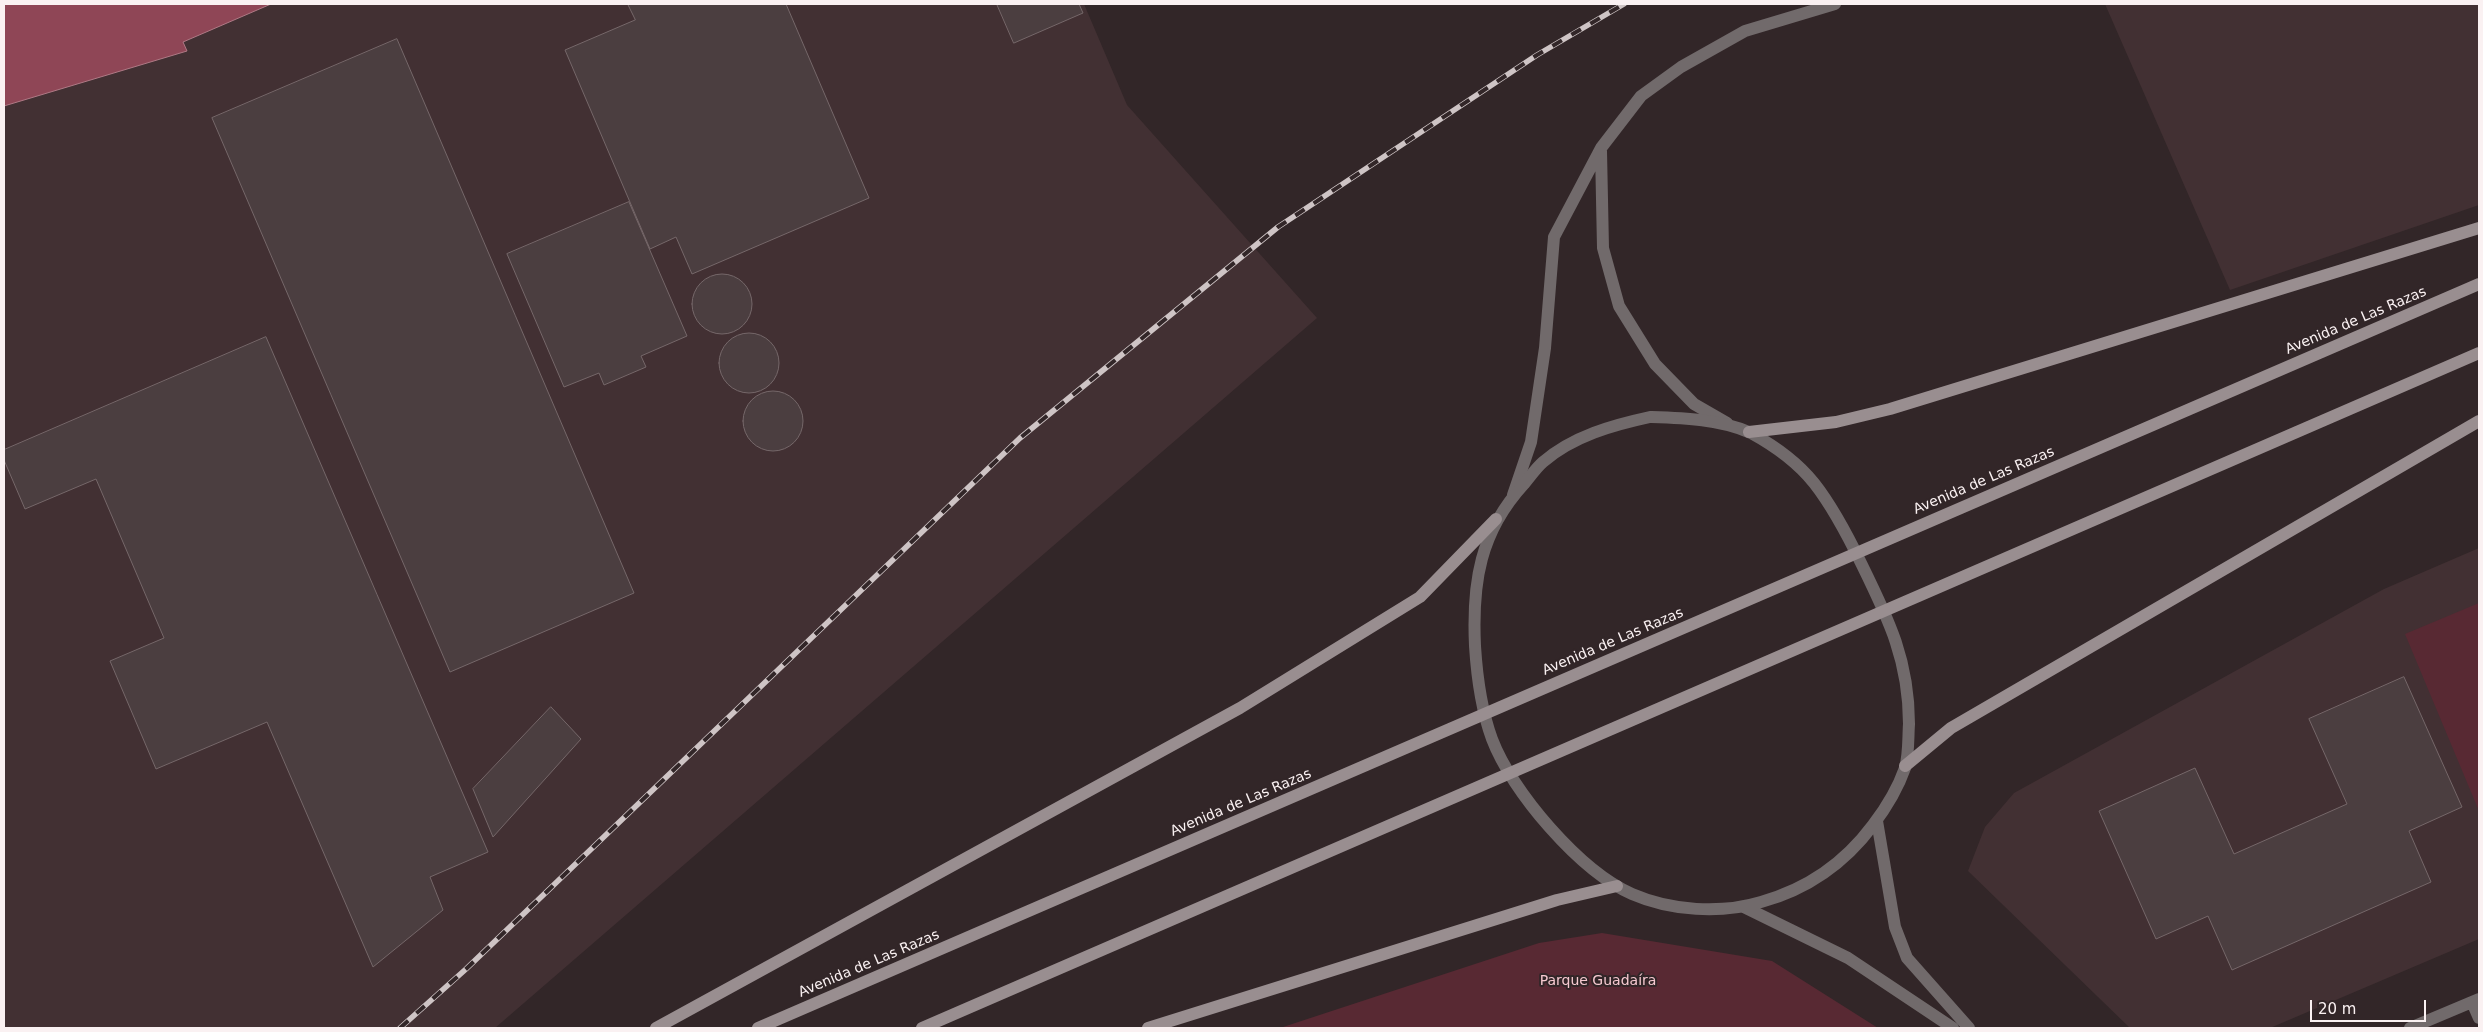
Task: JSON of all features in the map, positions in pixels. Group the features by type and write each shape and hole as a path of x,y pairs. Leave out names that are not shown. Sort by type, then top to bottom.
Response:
{"main road":[{"path":"1749,432 1836,422 1890,409 2479,228"},
{"name":"Avenida de Las Razas","path":"758,1028 2479,284"},
{"path":"922,1028 1425,812 2479,353"},
{"path":"1905,766 1950,728 2479,421"},
{"path":"656,1028 1240,708 1420,597 1496,519"},
{"path":"1148,1028 1557,900 1617,886"}],"street":[{"path":"1513,495 1531,442 1545,348 1554,236 1601,148 1641,96 1681,68 1745,31 1835,4"},
{"path":"1601,148 1603,248 1620,306 1654,364 1694,404 1734,428"},
{"path":"1650,417 1685,418 1749,432 1771,446 1812,480 1850,540 1885,611 1904,664 1908,699 1908,737 1905,766 1893,794 1877,821 1857,847 1836,866 1812,882 1778,897 1744,907 1692,908 1662,903 1635,895 1617,886 1586,862 1538,815 1509,773 1491,735 1477,680 1473,608 1483,550 1496,519 1513,495 1543,462 1576,441 1613,425 1650,417"},
{"path":"1877,821 1895,927 1907,958 1969,1028"},
{"path":"1744,907 1848,958 1953,1028"},
{"path":"2410,1028 2476,1001 2479,1018"}],"shaded area":[{"path":"4,4 271,4 183,42 187,51 4,106"},
{"path":"231,4 1084,4 1127,105 1317,318 495,1028 4,1028 4,86"},
{"path":"2105,4 2479,4 2479,205 2230,290"},
{"path":"2479,548 2479,939 2270,1028 2130,1028 1968,871 1985,827 2014,793 2384,589"}],"green space":[{"path":"2479,603 2479,811 2405,634"},
{"name":"Parque Guadaíra","path":"1602,933 1772,961 1878,1028 1280,1028 1539,943"}],"building":[{"path":"628,4 786,4 869,198 692,274 676,237 650,249 565,50 635,20"},
{"path":"997,4 1079,4 1083,13 1014,43"},
{"path":"397,39 634,593 450,672 212,118"},
{"path":"629,202 687,336 641,356 646,367 604,385 599,373 564,387 507,254"},
{"path":"716,274 728,274 739,279 747,287 752,298 750,316 739,329 728,334 716,334 705,329 697,321 692,310 692,298 697,287 705,279"},
{"path":"743,333 755,333 766,338 774,346 779,357 777,375 766,388 755,393 743,393 732,388 724,380 719,369 719,357 724,346 732,338"},
{"path":"266,337 488,852 430,877 443,910 373,967 267,722 156,769 110,661 164,638 96,479 25,509 4,460 4,450"},
{"path":"773,391 790,396 798,404 803,421 798,438 790,446 773,451 756,446 748,438 743,421 748,404 756,396"},
{"path":"2404,677 2462,807 2409,831 2431,882 2232,970 2208,916 2156,939 2099,811 2195,768 2234,854 2347,804 2309,719"},
{"path":"551,707 581,739 493,837 473,789"}],"railway":[{"path":"400,1028 466,969 1020,438 1278,227 1537,55 1624,4"}]}
